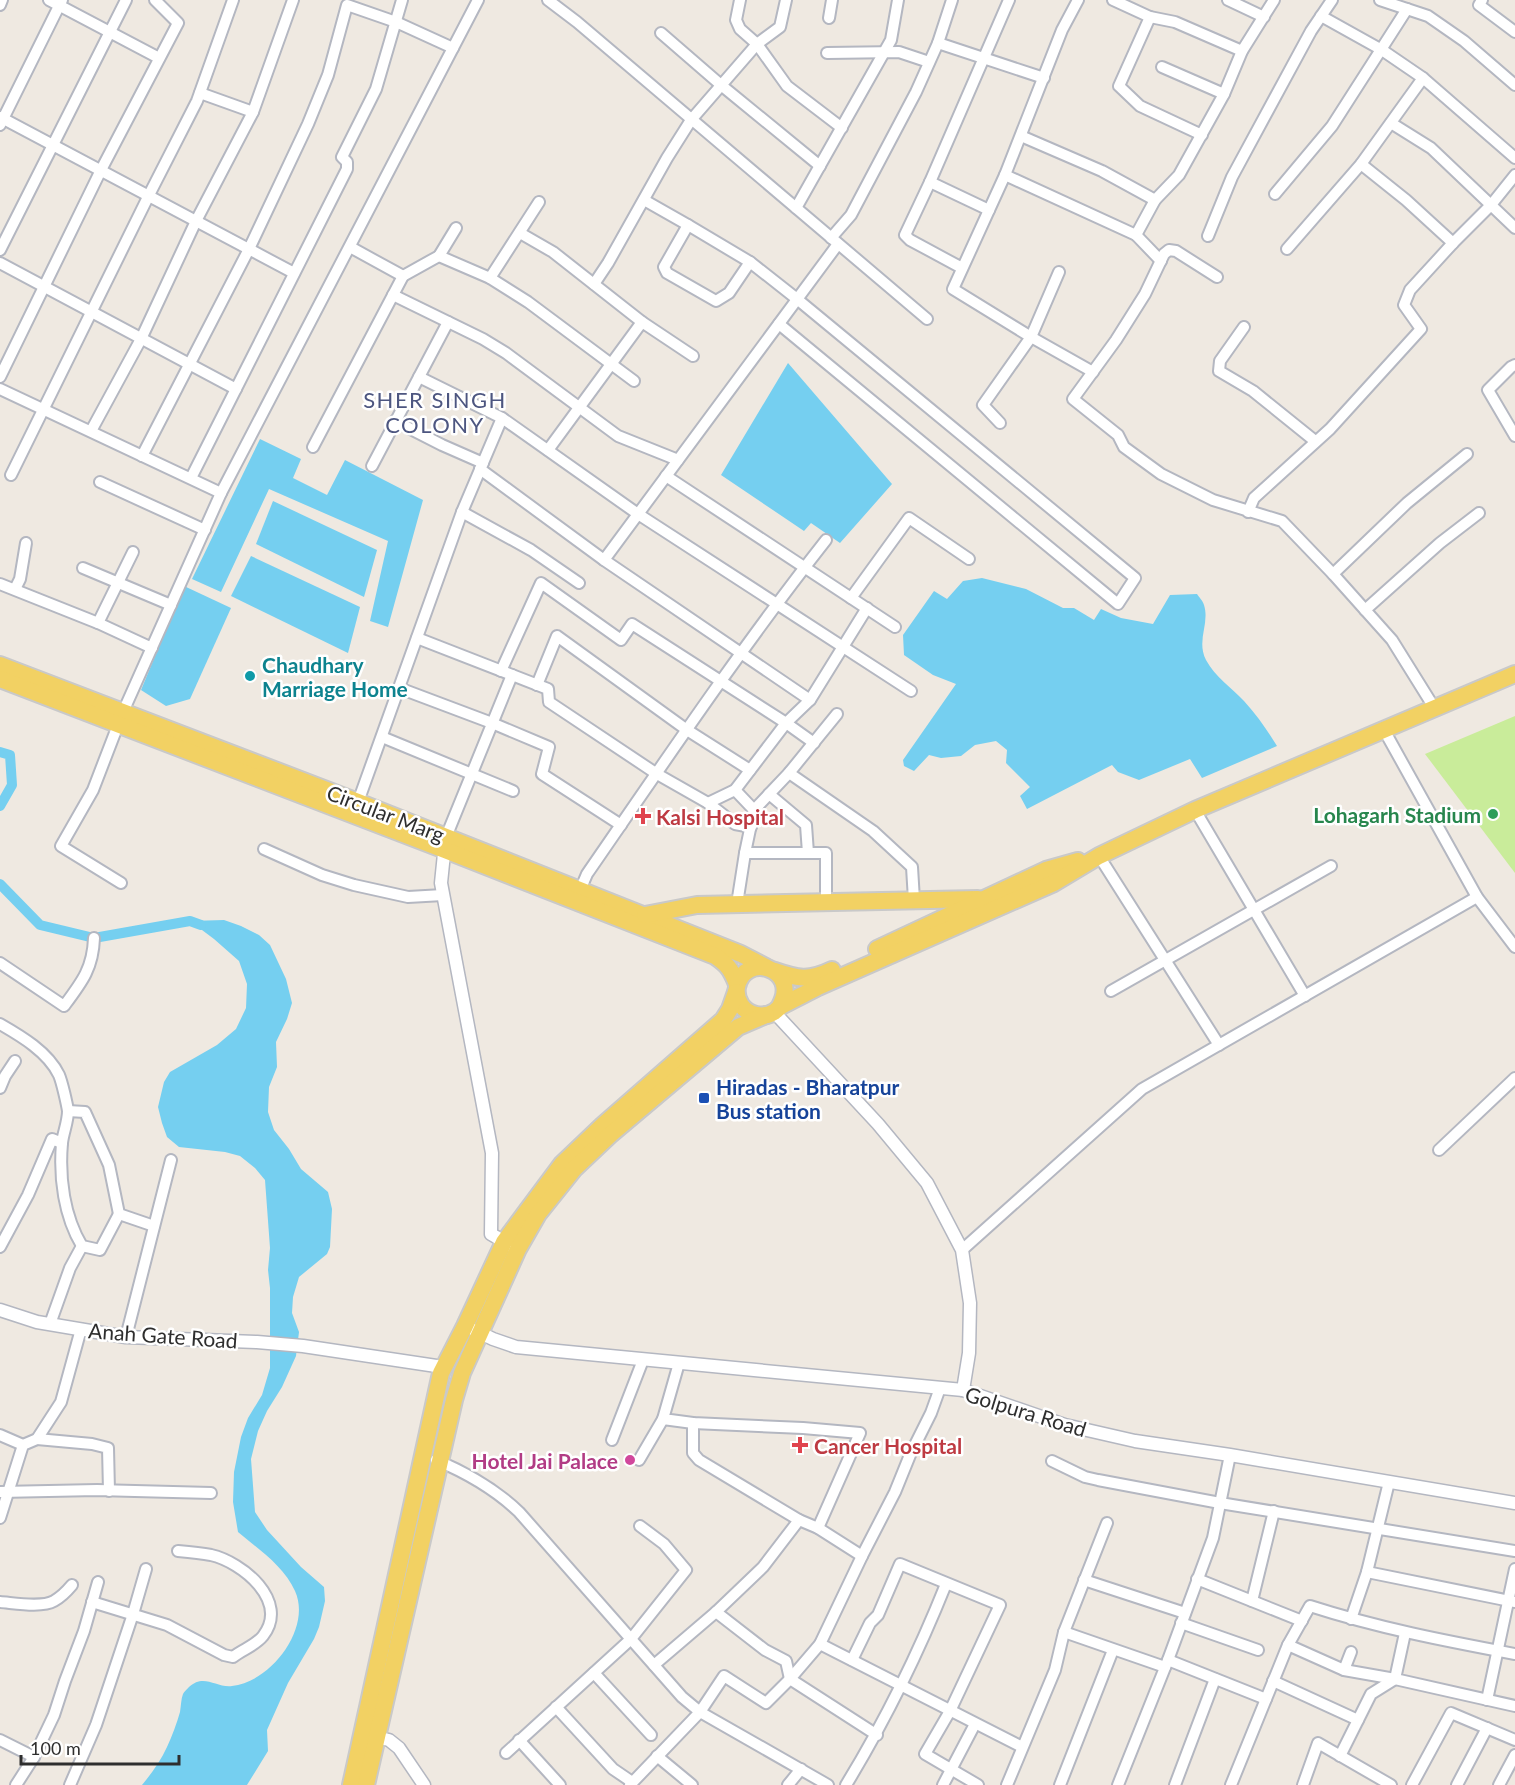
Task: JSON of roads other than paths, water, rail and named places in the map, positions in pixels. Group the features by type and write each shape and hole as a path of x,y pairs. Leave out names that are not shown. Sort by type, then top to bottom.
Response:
{"main road":[{"name":"Circular Marg","path":"0,664 121,718 578,896 715,956 732,970 737,988"},
{"path":"511,1245 574,1169 611,1134 738,1027 829,983 1054,883 1100,856 1195,810 1515,674"},
{"name":"Circular Marg","path":"0,679 121,718 358,802 445,843"},
{"name":"Circular Marg","path":"578,896 644,915 741,954 772,970 793,978 807,979 821,976 1046,870 1100,856"},
{"path":"644,915 697,905 986,898"},
{"path":"366,1785 369,1736 442,1370 453,1347 472,1329 511,1245 562,1164 723,1020 730,1009 737,988 741,977 753,968 772,970 784,984 784,999 774,1011 753,1014 746,1011 738,999 737,988"},
{"path":"351,1785 369,1736 441,1462 454,1400 471,1355 472,1329"},
{"path":"453,1347 460,1342 466,1343 470,1347 471,1355"},
{"path":"442,1370 441,1379 448,1385 454,1385 461,1378"}],"street":[{"path":"0,5 2,0"},
{"path":"0,250 126,0"},
{"path":"0,377 101,170 178,22 155,0"},
{"path":"12,475 200,93 232,0"},
{"path":"91,432 141,339 196,221 254,112 293,0"},
{"path":"191,478 347,169 347,162 342,157 376,89 402,0"},
{"path":"121,883 61,846 93,790 121,718 221,493 478,0"},
{"path":"548,0 577,22 927,319"},
{"path":"740,0 736,24 757,44 787,86 842,128"},
{"path":"594,284 691,120 757,44 780,27 786,0"},
{"path":"829,18 832,0"},
{"path":"796,208 891,40 898,0"},
{"path":"603,560 797,299 835,241 916,92 938,43 952,0"},
{"path":"962,268 910,240 905,235 1009,0"},
{"path":"1078,0 1062,30 1005,175 953,289 1093,372"},
{"path":"1113,0 1150,17 1175,22 1242,51"},
{"path":"1228,0 1264,17"},
{"path":"1136,235 1155,200 1179,175 1224,94 1242,51 1274,0"},
{"path":"1208,236 1232,177 1311,31 1332,0"},
{"path":"1380,0 1428,16 1464,41 1515,85"},
{"path":"1482,0 1479,5 1515,32"},
{"path":"159,58 57,2 1,120 149,195 294,273"},
{"path":"142,456 249,249 308,124 328,75 347,5 396,22 453,48"},
{"path":"1275,194 1332,126 1407,9"},
{"path":"1321,16 1382,50 1423,78 1515,158"},
{"path":"1150,17 1119,86 1140,106 1202,135"},
{"path":"661,33 721,86 820,166"},
{"path":"938,43 1044,78"},
{"path":"827,52 899,52 930,62"},
{"path":"1162,67 1224,94"},
{"path":"1287,249 1361,164 1423,78"},
{"path":"200,93 254,112"},
{"path":"1391,123 1431,148 1515,228"},
{"path":"1021,136 1102,171 1155,200"},
{"path":"1361,164 1406,200 1453,243"},
{"path":"1005,175 1136,235 1161,261"},
{"path":"1248,512 1254,498 1330,429 1421,329 1404,305 1410,290 1491,205 1515,176"},
{"path":"930,182 989,210"},
{"path":"644,200 750,262 1135,578 1118,604 778,324"},
{"path":"490,278 539,202"},
{"path":"688,225 664,267 667,273 716,301 729,293 750,262"},
{"path":"313,447 403,276 439,256 456,228"},
{"path":"520,233 553,252 642,322 693,356"},
{"path":"350,247 403,276"},
{"path":"1217,278 1176,251 1169,250 1116,340 1073,399 1118,435 1124,447 1161,474 1213,500 1282,521 1392,640 1435,708"},
{"path":"439,256 490,278 528,302 634,381"},
{"path":"0,263 236,389"},
{"path":"1000,423 982,405 1031,337 1059,272"},
{"path":"393,295 506,353 618,436 678,460"},
{"path":"372,466 448,322"},
{"path":"548,450 642,322"},
{"path":"1244,327 1220,362 1219,371 1253,391 1315,441"},
{"path":"1515,365 1488,390 1515,436"},
{"path":"419,377 502,418 638,514 911,691"},
{"path":"0,389 221,493"},
{"path":"358,802 462,512 502,418"},
{"path":"395,421 482,466 603,560 810,700"},
{"path":"1333,574 1407,503 1467,454"},
{"path":"666,476 895,627"},
{"path":"100,482 205,530"},
{"path":"462,512 531,550 579,583"},
{"path":"1365,610 1440,543 1479,513"},
{"path":"851,598 909,518 969,560"},
{"path":"578,896 587,874 721,681 776,603 826,540"},
{"path":"15,589 20,579 26,543"},
{"path":"98,624 133,552"},
{"path":"82,568 171,605"},
{"path":"511,1245 491,1234 492,1153 441,883 445,843 492,723 507,673 540,583 621,640 632,624 814,743"},
{"path":"0,584 152,648"},
{"path":"708,803 735,790 786,723 810,700 867,608"},
{"path":"537,685 557,636 687,730 750,770"},
{"path":"417,638 548,689 549,702 657,774 708,803 735,824 751,827"},
{"path":"399,688 549,747 542,774 621,825"},
{"path":"737,904 754,810 789,773 837,714"},
{"path":"1384,730 1477,897 1515,946"},
{"path":"381,737 513,791"},
{"path":"789,773 873,831 912,867 914,900"},
{"path":"735,790 754,810"},
{"path":"769,794 806,825 808,853"},
{"path":"1195,810 1305,996"},
{"path":"264,849 354,885 408,897 443,895"},
{"path":"745,853 826,853 826,902"},
{"path":"1100,856 1219,1045"},
{"path":"1111,991 1331,866"},
{"path":"962,1250 1142,1089 1477,897"},
{"path":"0,963 64,1006 83,981 93,955 94,938"},
{"path":"774,1011 878,1124 927,1184 962,1250 970,1303 969,1353 963,1390"},
{"path":"0,1024 28,1042 46,1058 59,1075 68,1111 62,1143 62,1179 66,1209 73,1231 82,1246 100,1250 118,1214 109,1165 85,1112 68,1111"},
{"path":"0,1088 15,1061"},
{"path":"1439,1150 1515,1078"},
{"path":"0,1247 28,1195 52,1139 62,1143"},
{"path":"126,1337 171,1160"},
{"path":"118,1214 154,1226"},
{"path":"51,1324 70,1268 82,1246"},
{"name":"Anah Gate Road","path":"0,1310 37,1322 126,1337 303,1346 442,1370"},
{"path":"37,1439 61,1402 81,1329"},
{"name":"Golpura Road","path":"472,1329 493,1340 516,1347 963,1390 1065,1425 1135,1441 1515,1503"},
{"path":"612,1440 643,1360"},
{"path":"639,1460 663,1419 679,1363"},
{"path":"556,1707 631,1784 700,1712 724,1676 766,1703 820,1644 895,1492 940,1388"},
{"path":"663,1419 860,1434 818,1528"},
{"path":"693,1423 693,1453 699,1460 862,1556"},
{"path":"0,1436 23,1445 37,1439 92,1444 108,1448 109,1491"},
{"path":"0,1518 4,1492 23,1445"},
{"path":"424,1455 467,1474 505,1499 519,1512 682,1697 700,1712 828,1785"},
{"path":"1118,1785 1213,1538 1230,1455"},
{"path":"1052,1461 1085,1477 1220,1503 1515,1551"},
{"path":"1351,1619 1367,1572 1389,1482"},
{"path":"4,1492 211,1493"},
{"path":"1252,1600 1274,1511"},
{"path":"654,1665 716,1612 763,1567 799,1520"},
{"path":"1007,1785 1055,1670 1064,1632 1107,1523"},
{"path":"506,1753 631,1639 686,1570 664,1544 640,1526"},
{"path":"92,1602 167,1625 224,1655 233,1657 243,1648 256,1644 265,1634 271,1620 270,1604 260,1585 236,1566 213,1555 178,1551"},
{"path":"852,1660 870,1623 878,1616 900,1564 1000,1605 950,1711 925,1754 978,1785"},
{"path":"70,1785 96,1725 146,1569"},
{"path":"1487,1700 1512,1602 1515,1569"},
{"path":"1367,1572 1512,1602"},
{"path":"1197,1579 1302,1621"},
{"path":"1084,1580 1258,1650"},
{"path":"16,1785 34,1757 54,1715 84,1631 98,1582"},
{"path":"846,1785 877,1735 924,1640 946,1584"},
{"path":"0,1602 25,1605 52,1603 72,1585"},
{"path":"1231,1785 1288,1645 1310,1606 1405,1633 1515,1654"},
{"path":"716,1612 765,1650 786,1661 790,1679 877,1735"},
{"path":"1064,1632 1113,1650 1215,1679 1266,1699"},
{"path":"1340,1756 1371,1694 1395,1679 1405,1633"},
{"path":"820,1644 1022,1747"},
{"path":"1288,1645 1344,1670 1515,1706"},
{"path":"1060,1785 1113,1650"},
{"path":"1344,1670 1351,1652"},
{"path":"594,1672 651,1735"},
{"path":"1175,1785 1215,1679"},
{"path":"1273,1681 1358,1720"},
{"path":"1412,1785 1451,1713 1515,1740"},
{"path":"943,1785 975,1724"},
{"path":"1457,1785 1486,1728"},
{"path":"369,1736 389,1740 399,1748 424,1785"},
{"path":"0,1740 34,1757"},
{"path":"519,1740 560,1785"},
{"path":"1302,1785 1318,1743 1391,1785"},
{"path":"1499,1785 1515,1755"},
{"path":"657,1756 692,1785"},
{"path":"788,1785 801,1769"}],"water":[{"path":"788,363 892,484 840,543 811,523 804,531 721,475"},
{"path":"260,439 301,459 293,478 327,495 345,460 423,500 388,627 370,621 388,541 269,489 221,592 192,579"},
{"path":"273,501 377,550 364,597 256,544"},
{"path":"251,556 360,607 348,653 231,596"},
{"path":"982,578 1026,589 1063,608 1074,608 1094,620 1101,609 1121,618 1153,624 1170,595 1197,594 1205,612 1202,646 1206,660 1253,712 1277,746 1202,778 1190,759 1139,780 1118,772 1112,765 1027,809 1020,796 1030,787 1006,763 1007,750 996,741 975,745 961,756 941,758 929,755 914,771 904,766 903,760 956,684 933,675 904,655 903,635 934,591 947,599 963,581"},
{"path":"184,586 231,608 190,699 166,706 141,690"},
{"path":"224,920 259,935 270,945 286,979 292,1003 276,1042 277,1067 269,1087 268,1112 274,1130 301,1169 328,1192 332,1209 330,1247 327,1254 299,1277 293,1297 292,1313 299,1332 296,1356 258,1431 251,1459 255,1512 267,1530 301,1567 324,1587 325,1601 314,1639 288,1683 267,1730 268,1751 247,1785 142,1785 167,1747 186,1690 200,1681 232,1686 261,1675 284,1651 293,1636 298,1621 299,1606 295,1591 270,1558 238,1532 233,1502 234,1472 241,1437 248,1418 262,1395 270,1368 268,1270 270,1248 265,1180 240,1156 179,1147 167,1137 158,1107 164,1082 170,1072 217,1045 236,1029 246,1008 247,984 239,961 190,921"}],"waterway":[{"path":"0,752 10,755 12,785 0,806"},
{"path":"0,884 40,925 94,938 190,921 201,925"}],"place":[{"name":"Chaudhary Marriage Home","path":"250,676"},
{"name":"Lohagarh Stadium","path":"1493,814"},
{"name":"Kalsi Hospital","path":"643,816"},
{"name":"Hiradas - Bharatpur Bus station","path":"704,1098"},
{"name":"Cancer Hospital","path":"800,1445"},
{"name":"Hotel Jai Palace","path":"630,1460"}],"district":[{"name":"SHER SINGH COLONY","path":"435,412"}]}
